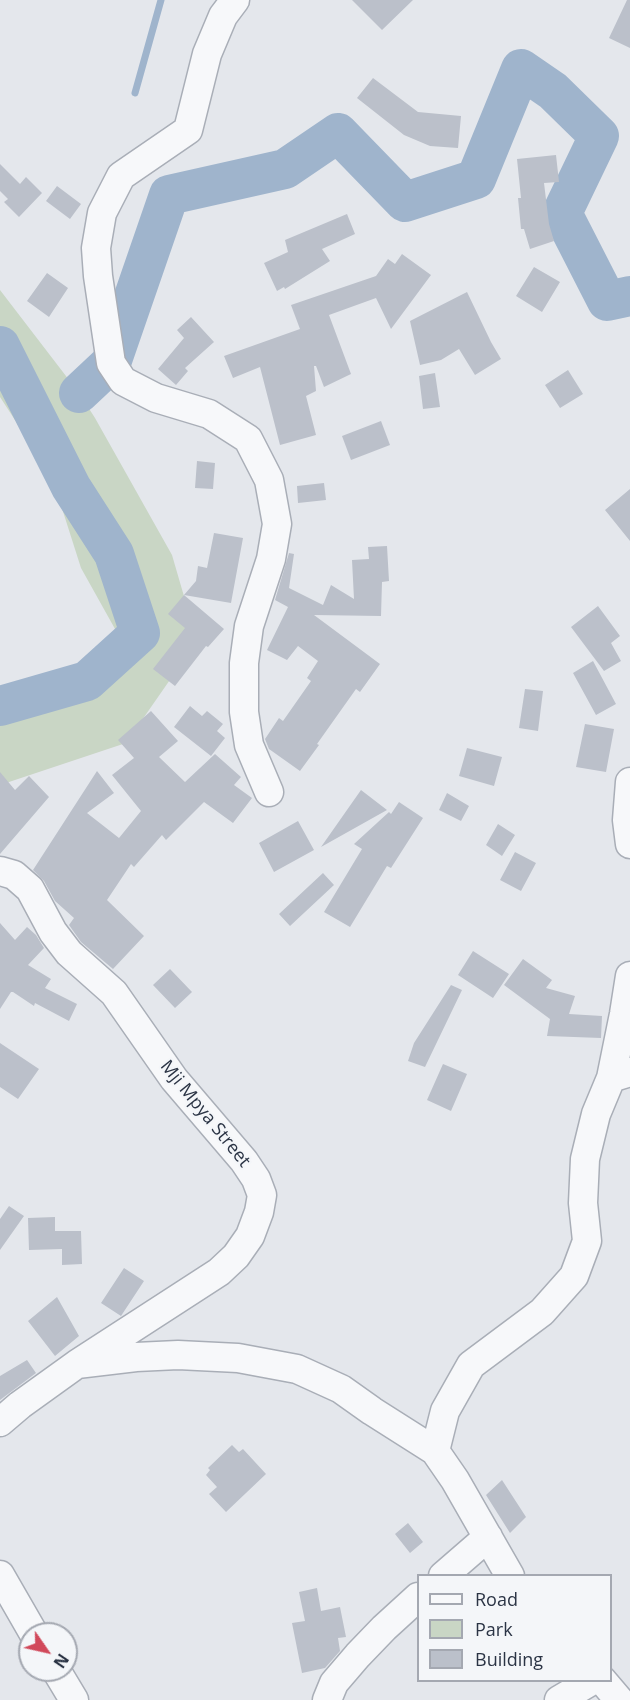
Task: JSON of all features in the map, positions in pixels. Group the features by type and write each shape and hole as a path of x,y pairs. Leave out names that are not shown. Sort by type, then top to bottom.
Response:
{"street":[{"path":"235,0 223,16 207,54 188,130 121,177 102,213 96,248 111,363 123,381 156,398 209,414 248,439 269,480 277,524 271,559 249,626 243,663 244,712 249,745 269,792"},
{"path":"630,782 627,820 630,844"},
{"name":"Mji Mpya Street","path":"0,871 14,875 30,890 53,932 69,953 114,993 174,1079 244,1161 256,1179 262,1195 259,1212 250,1236 236,1256 219,1272 77,1364 0,1422"},
{"path":"435,1451 445,1411 471,1365 542,1312 574,1276 587,1241 583,1203 585,1159 596,1114 621,1075 624,1014 630,976"},
{"path":"77,1364 178,1355 238,1358 297,1369 341,1389 435,1451 455,1480 509,1574"},
{"path":"444,1574 488,1537"},
{"path":"0,1575 27,1622"},
{"path":"327,1700 334,1683 358,1655 417,1598"},
{"path":"63,1682 74,1700"},
{"path":"559,1700 590,1682"},
{"path":"604,1682 619,1700"}],"green space":[{"path":"0,290 79,393 172,555 197,641 126,743 0,785 0,699 64,687 129,654 81,568 52,477 0,397"}],"building":[{"path":"352,0 413,0 382,30"},
{"path":"627,0 630,0 630,48 609,38"},
{"path":"373,78 418,112 461,116 458,148 430,146 404,135 357,98"},
{"path":"556,155 559,182 544,183 549,224 554,241 530,249 524,229 521,229 517,159"},
{"path":"0,164 20,184 26,177 42,193 19,217 4,202 8,199 0,191"},
{"path":"57,186 81,204 70,219 46,201"},
{"path":"347,214 355,234 322,249 330,261 285,289 284,287 277,291 264,263 288,252 285,240"},
{"path":"402,254 431,275 391,329 376,298 329,315 351,374 324,387 316,366 314,366 316,391 306,396 316,435 280,445 260,367 233,378 224,356 300,329 291,305 376,276 388,259 395,264"},
{"path":"534,267 560,282 542,312 516,296"},
{"path":"47,273 68,288 49,317 27,301"},
{"path":"467,292 501,359 475,375 459,349 441,360 420,365 410,321"},
{"path":"191,317 214,342 185,368 188,371 176,385 158,369 184,338 177,330"},
{"path":"568,370 583,394 560,408 545,385"},
{"path":"435,373 440,407 423,409 419,376"},
{"path":"381,421 390,445 351,460 342,436"},
{"path":"197,461 215,463 213,489 195,488"},
{"path":"324,483 326,500 298,503 297,486"},
{"path":"630,489 630,541 605,510"},
{"path":"214,533 243,538 231,603 184,595 196,581 198,566 207,568"},
{"path":"387,546 389,581 382,582 381,616 314,615 380,664 360,692 356,689 300,771 269,749 265,739 279,718 283,721 311,681 307,678 318,661 298,646 287,660 267,650 288,607 275,600 289,553 294,554 289,588 323,605 331,585 354,599 352,560 369,559 368,547"},
{"path":"184,595 224,629 208,647 206,646 175,686 153,669 185,628 168,614"},
{"path":"598,606 620,636 611,643 621,661 604,671 571,627"},
{"path":"593,661 616,704 596,715 573,673"},
{"path":"525,689 543,691 538,731 519,728"},
{"path":"190,706 202,716 207,711 223,724 217,731 225,738 211,756 174,727"},
{"path":"151,711 178,741 159,757 185,782 215,754 241,777 234,785 252,798 233,823 204,802 166,840 162,835 134,867 131,864 107,900 144,936 113,969 81,942 69,925 74,918 55,901 44,881 33,870 97,771 114,793 87,813 119,838 141,811 112,775 134,758 118,740"},
{"path":"585,724 614,729 606,772 576,767"},
{"path":"467,748 502,757 494,786 459,776"},
{"path":"0,772 15,790 29,776 49,797 0,854"},
{"path":"361,790 387,810 321,847"},
{"path":"447,793 469,806 461,821 439,810"},
{"path":"399,802 423,818 391,868 387,866 350,927 324,912 362,849 354,844 389,812 391,814"},
{"path":"298,821 314,850 274,872 259,843"},
{"path":"498,824 515,835 502,856 486,845"},
{"path":"515,852 536,863 521,891 500,880"},
{"path":"323,873 334,885 290,926 279,914"},
{"path":"0,923 15,940 27,927 36,935 44,948 28,965 51,979 45,988 77,1004 69,1021 35,1003 34,1006 13,992 0,1009"},
{"path":"473,951 509,974 493,998 458,975"},
{"path":"523,959 552,980 546,988 575,996 569,1014 602,1016 601,1038 547,1036 550,1019 504,985"},
{"path":"170,969 192,992 175,1008 153,985"},
{"path":"451,985 462,990 425,1067 408,1061 414,1043"},
{"path":"0,1043 39,1069 18,1099 0,1087"},
{"path":"443,1064 467,1074 451,1111 427,1100"},
{"path":"9,1206 24,1216 0,1250 0,1219"},
{"path":"55,1217 55,1231 81,1231 82,1264 62,1265 62,1249 29,1250 28,1218"},
{"path":"124,1268 144,1281 121,1316 101,1303"},
{"path":"57,1297 79,1336 55,1356 28,1321"},
{"path":"27,1360 36,1373 0,1400 0,1376"},
{"path":"232,1445 239,1452 243,1449 266,1474 226,1512 209,1494 217,1487 206,1475 210,1470 208,1468"},
{"path":"502,1480 526,1517 510,1533 486,1495"},
{"path":"408,1523 423,1542 410,1553 395,1534"},
{"path":"317,1588 321,1611 340,1607 346,1637 338,1638 340,1651 325,1668 302,1673 292,1623 305,1621 299,1592"}],"waterway":[{"path":"135,93 161,0"},
{"path":"79,393 111,363 169,195 285,169 338,133 405,202 476,179 521,69 553,91 599,136 562,213 607,301 630,296"},
{"path":"0,346 71,487 114,554 140,633 87,681 0,706"}]}
